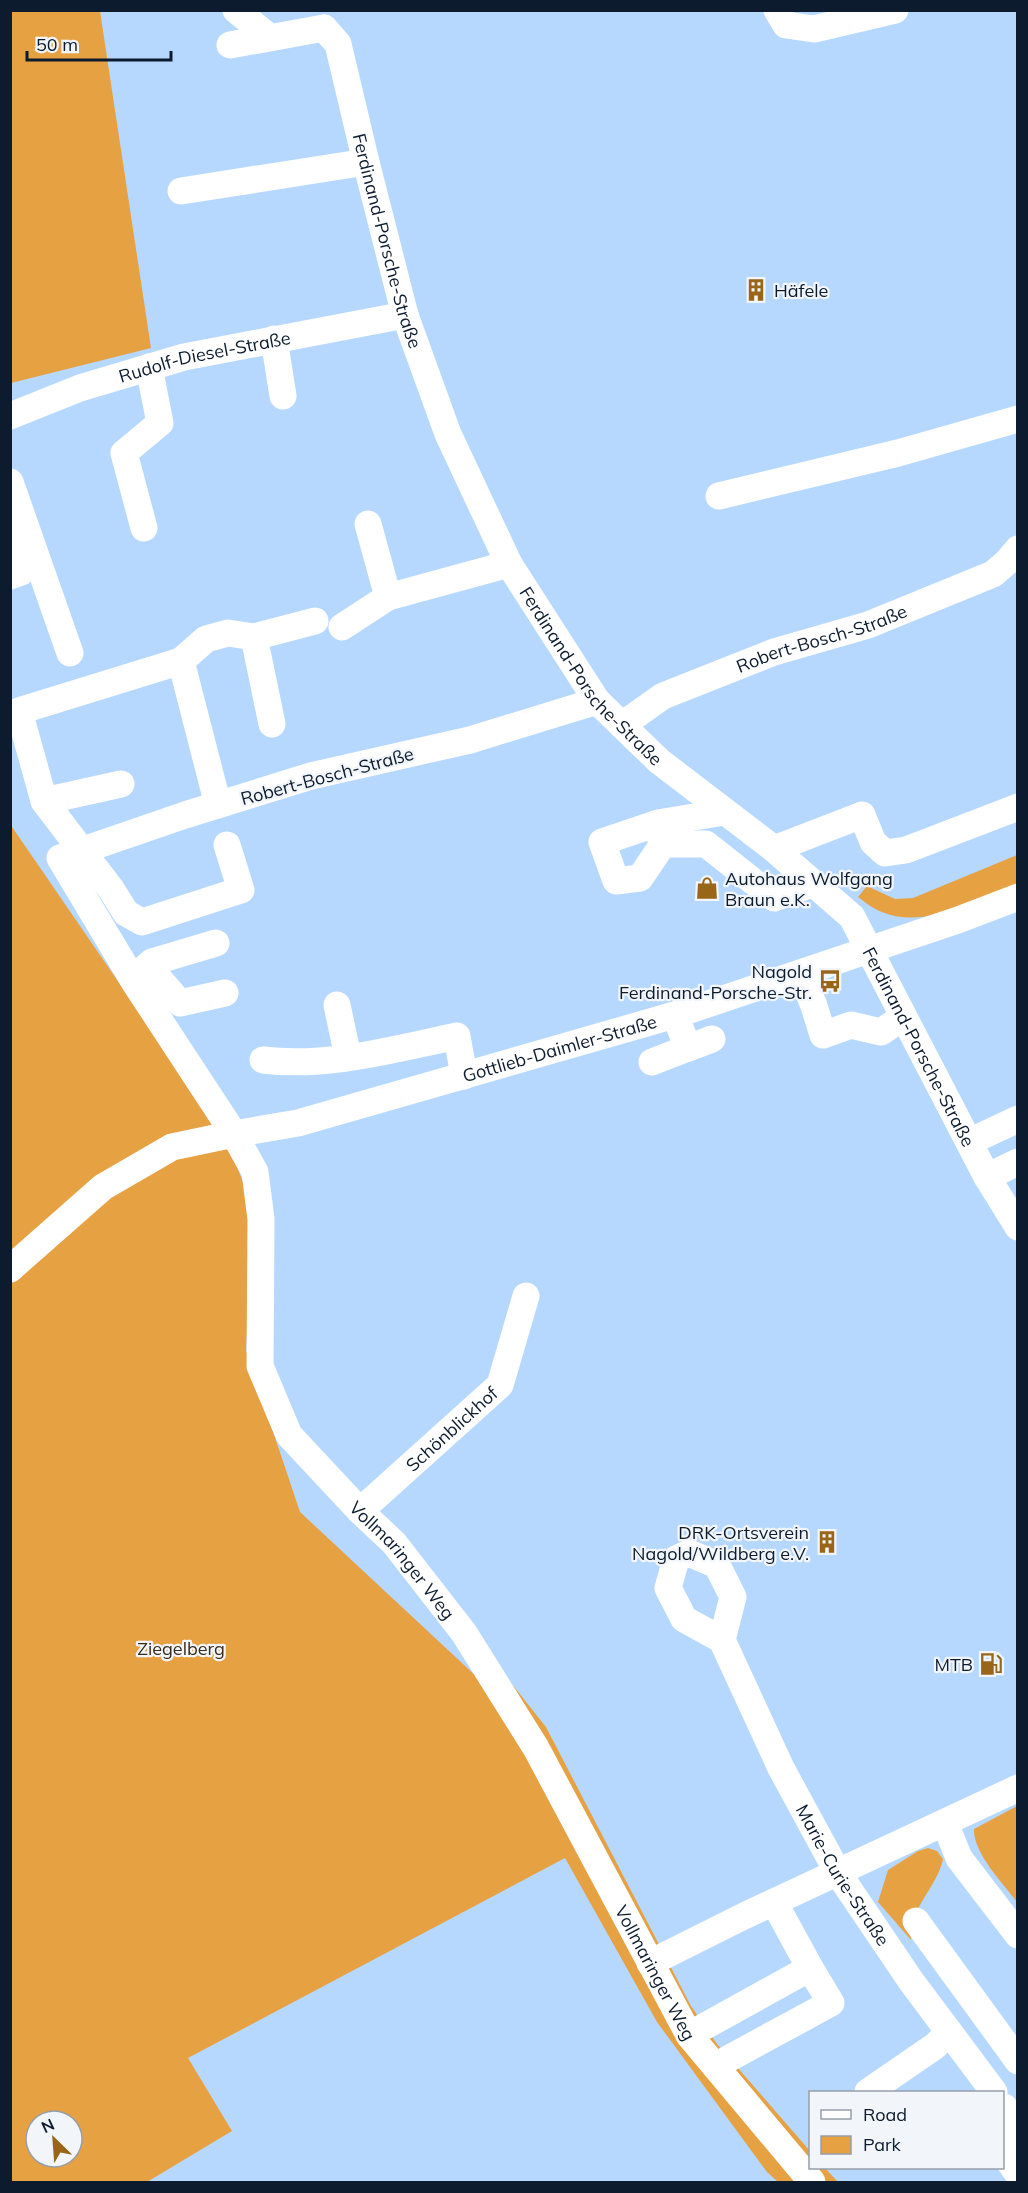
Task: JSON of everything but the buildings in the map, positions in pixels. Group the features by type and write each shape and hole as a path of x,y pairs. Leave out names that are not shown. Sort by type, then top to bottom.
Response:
{"street":[{"path":"236,10 269,37"},
{"path":"777,10 786,25 814,29 895,10"},
{"path":"230,45 269,37 323,19"},
{"name":"Ferdinand-Porsche-Straße","path":"323,19 338,44 405,315 448,434 509,564 597,701 659,761 774,849 852,917 987,1177 1017,1227"},
{"path":"181,191 366,162"},
{"name":"Rudolf-Diesel-Straße","path":"28,416 80,387 184,357 405,315"},
{"path":"274,339 283,396"},
{"path":"144,528 124,453 160,423 149,367"},
{"path":"719,495 898,453 1017,419"},
{"path":"10,482 70,653"},
{"path":"368,524 388,597"},
{"path":"10,538 21,572 10,576"},
{"name":"Robert-Bosch-Straße","path":"621,725 663,696 774,652 868,625 993,574 1008,562 1017,549"},
{"path":"342,627 388,597 509,564"},
{"path":"225,993 180,1003 140,972 71,854 44,801 19,711 181,662 206,639 228,633 254,637 315,621"},
{"path":"254,637 272,724"},
{"path":"181,662 218,805"},
{"name":"Robert-Bosch-Straße","path":"71,854 311,776 470,740 597,701"},
{"path":"44,801 121,783"},
{"path":"774,849 862,815 873,842 885,853 906,850 1017,807"},
{"path":"724,812 659,834 706,844 774,898 814,883"},
{"path":"71,854 126,913 141,922 241,890 227,845"},
{"name":"Gottlieb-Daimler-Straße","path":"234,1134 298,1123 675,1015 958,920 1017,897"},
{"path":"140,972 152,962 216,943"},
{"name":"Vollmaringer Weg","path":"140,972 255,1172 261,1219 260,1366 289,1435 360,1511 394,1543 464,1633 536,1748 689,2035 812,2182"},
{"path":"801,973 823,1035 851,1025 881,1032 903,1017"},
{"path":"337,1005 348,1057"},
{"path":"652,1062 700,1044 675,1015"},
{"path":"263,1060 305,1062 348,1057 457,1036 464,1076"},
{"path":"969,1142 1017,1119"},
{"path":"10,1269 103,1187 172,1147 234,1134"},
{"path":"987,1177 1017,1162"},
{"name":"Schönblickhof","path":"360,1511 501,1385 526,1296"},
{"name":"Marie-Curie-Straße","path":"722,1640 781,1768 838,1873 991,2091"},
{"path":"650,1963 1017,1788"},
{"path":"945,1822 959,1858 1017,1935"},
{"path":"715,2066 831,2003 774,1902"},
{"path":"916,1921 1012,2054 991,2062 994,2091"},
{"path":"905,1971 932,1944"},
{"path":"689,2035 810,1968"},
{"path":"869,2091 935,2046 949,2032"},
{"path":"1004,2146 1006,2157 1017,2174"}],"green space":[{"path":"10,11 100,11 151,348 11,383"},
{"name":"Ziegelberg","path":"10,824 135,1006 220,1123 253,1208 246,1351 300,1512 478,1678 492,1659 546,1727 691,2006 717,2044 809,2150 809,2169 826,2169 838,2182 778,2182 767,2172 657,2022 565,1858 188,2058 232,2131 147,2182 11,2182"},
{"path":"1017,855 1017,886 950,911 915,918 898,917 879,911 858,897 867,886 895,899 913,898"},
{"path":"1017,1806 1017,1902 983,1858 978,1848 974,1829"},
{"path":"928,1848 937,1851 943,1859 940,1870 914,1918 911,1940 878,1902 888,1870 918,1851"}],"place":[{"name":"Häfele","path":"756,290"},
{"name":"Autohaus Wolfgang Braun e.K.","path":"707,888"},
{"name":"Nagold Ferdinand-Porsche-Str.","path":"830,981"},
{"name":"DRK-Ortsverein Nagold/Wildberg e.V.","path":"827,1542"},
{"name":"MTB","path":"991,1664"}]}
